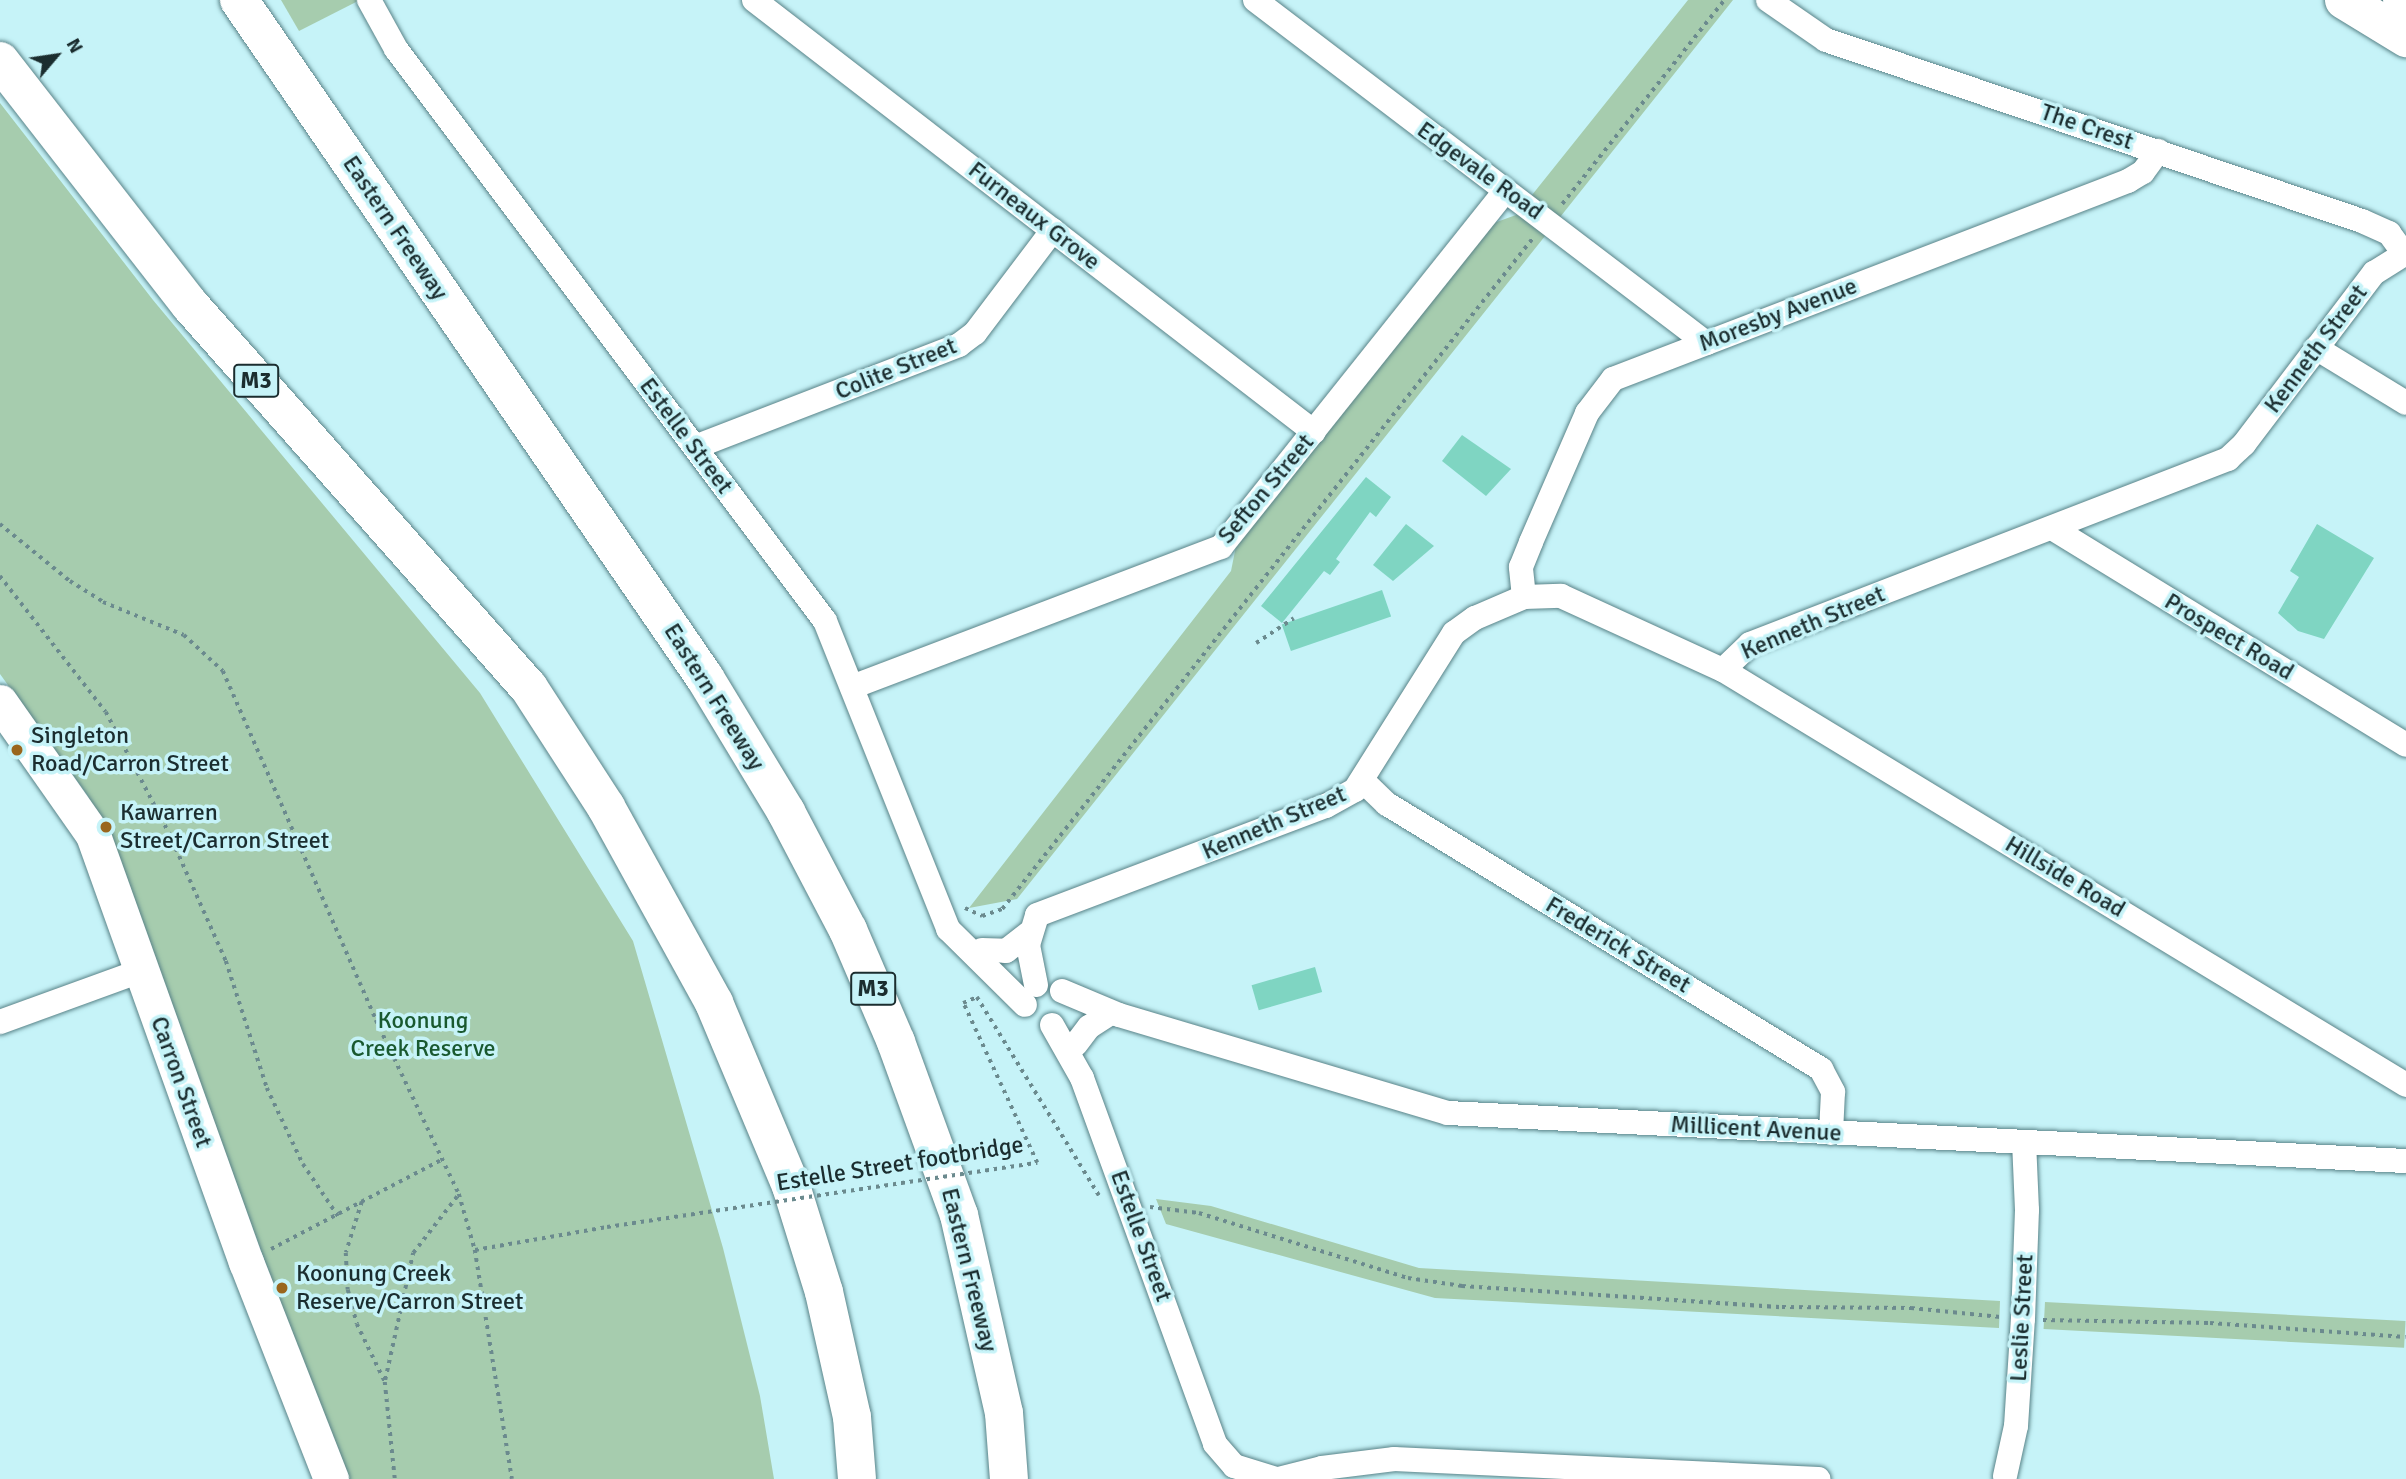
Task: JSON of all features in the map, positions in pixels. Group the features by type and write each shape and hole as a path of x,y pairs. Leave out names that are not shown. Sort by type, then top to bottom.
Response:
{"main road":[{"name":"Eastern Freeway","path":"239,0 705,678 786,812 848,930 896,1042 959,1214 1004,1413 1009,1479"},
{"path":"2344,0 2406,38"},
{"name":"M3","path":"0,61 190,305 529,688 606,807 714,1003 791,1186 824,1292 852,1417 857,1479"}],"street":[{"name":"Estelle Street","path":"369,0 396,49 825,621 951,907 982,950 1049,1001 1076,1044 1082,1078"},
{"name":"Furneaux Grove","path":"754,0 1314,432"},
{"name":"Edgevale Road","path":"1255,0 1706,342"},
{"name":"The Crest","path":"1768,0 1826,40 2362,220 2389,233 2405,253"},
{"name":"Moresby Avenue","path":"1524,597 1521,575 1524,559 1595,399 1622,373 2128,181 2143,172 2158,151"},
{"name":"Sefton Street","path":"852,687 1213,551 1227,541 1505,191"},
{"name":"Colite Street","path":"695,447 958,345 975,333 1053,230"},
{"name":"Kenneth Street","path":"1029,933 1037,915 1326,806 1363,781 1454,633 1475,618 1524,597 1550,594 1575,601 1723,670 1750,644 2228,458 2244,444 2374,273 2405,253"},
{"path":"2316,348 2406,403"},
{"name":"Prospect Road","path":"2052,528 2406,745"},
{"name":"Hillside Road","path":"1723,670 2406,1085"},
{"name":"Carron Street","path":"0,702 93,835 246,1262 331,1479"},
{"name":"Frederick Street","path":"1363,781 1387,804 1821,1069 1833,1092 1831,1133"},
{"name":"Kenneth Street","path":"1049,1001 1041,937 1050,921 1073,903"},
{"name":"Estelle Street","path":"951,907 956,940 1049,1001 1082,1078 1200,1395 1252,1471"},
{"path":"982,950 1006,951 1029,933 1049,1001"},
{"path":"0,1022 141,971"},
{"name":"Millicent Avenue","path":"1049,1001 1114,1014 1448,1112 2406,1161"},
{"path":"1076,1044 1089,1027 1114,1014"},
{"name":"Leslie Street","path":"2008,1478 2016,1426 2031,1142"},
{"path":"1252,1471 1322,1468 1394,1458 1819,1479"},
{"path":"1252,1471 1277,1479 1322,1468"}],"path":[{"path":"951,907 982,916 1002,909 1724,0"},
{"path":"0,524 70,581 103,602 184,635 223,671 376,1020 459,1194 475,1250 512,1479"},
{"path":"0,576 106,712 169,833 226,961 267,1088 303,1164 338,1216"},
{"path":"1256,643 1294,618"},
{"name":"Estelle Street footbridge","path":"475,1250 607,1227 1037,1163 963,1003 977,997 1111,1214 1132,1212"},
{"path":"246,1262 443,1159"},
{"path":"384,1382 414,1253 459,1194"},
{"path":"362,1202 346,1253 348,1290 357,1324 384,1382 395,1479"},
{"path":"1132,1212 1156,1205 1174,1207 1408,1278 1462,1286 1770,1306 1911,1308 2023,1320 2210,1323 2406,1337"}],"green space":[{"path":"281,0 358,0 358,1 299,31"},
{"path":"1688,0 1733,0 1017,899 969,908 1231,571 1236,546 1494,223 1516,215"},
{"name":"Koonung Creek Reserve","path":"0,103 153,300 480,693 633,941 723,1248 760,1396 774,1479 346,1479 103,826 88,796 0,674"},
{"path":"1156,1199 1211,1206 1419,1268 2000,1301 1999,1328 1435,1298 1166,1224"},
{"path":"2045,1302 2406,1321 2404,1348 2044,1329"}],"building":[{"path":"1462,435 1511,469 1486,496 1442,461"},
{"path":"1366,477 1391,497 1376,517 1370,512 1336,559 1340,562 1330,575 1324,571 1282,623 1261,606"},
{"path":"1406,524 1434,546 1393,581 1373,565"},
{"path":"2317,524 2374,558 2324,639 2298,631 2278,613 2299,577 2290,571"},
{"path":"1382,590 1391,616 1291,651 1282,625"},
{"path":"1315,967 1322,992 1259,1010 1252,985"}],"place":[{"name":"Singleton Road/Carron Street","path":"17,750"},
{"name":"Kawarren Street/Carron Street","path":"106,827"},
{"name":"Koonung Creek Reserve/Carron Street","path":"282,1288"}]}
